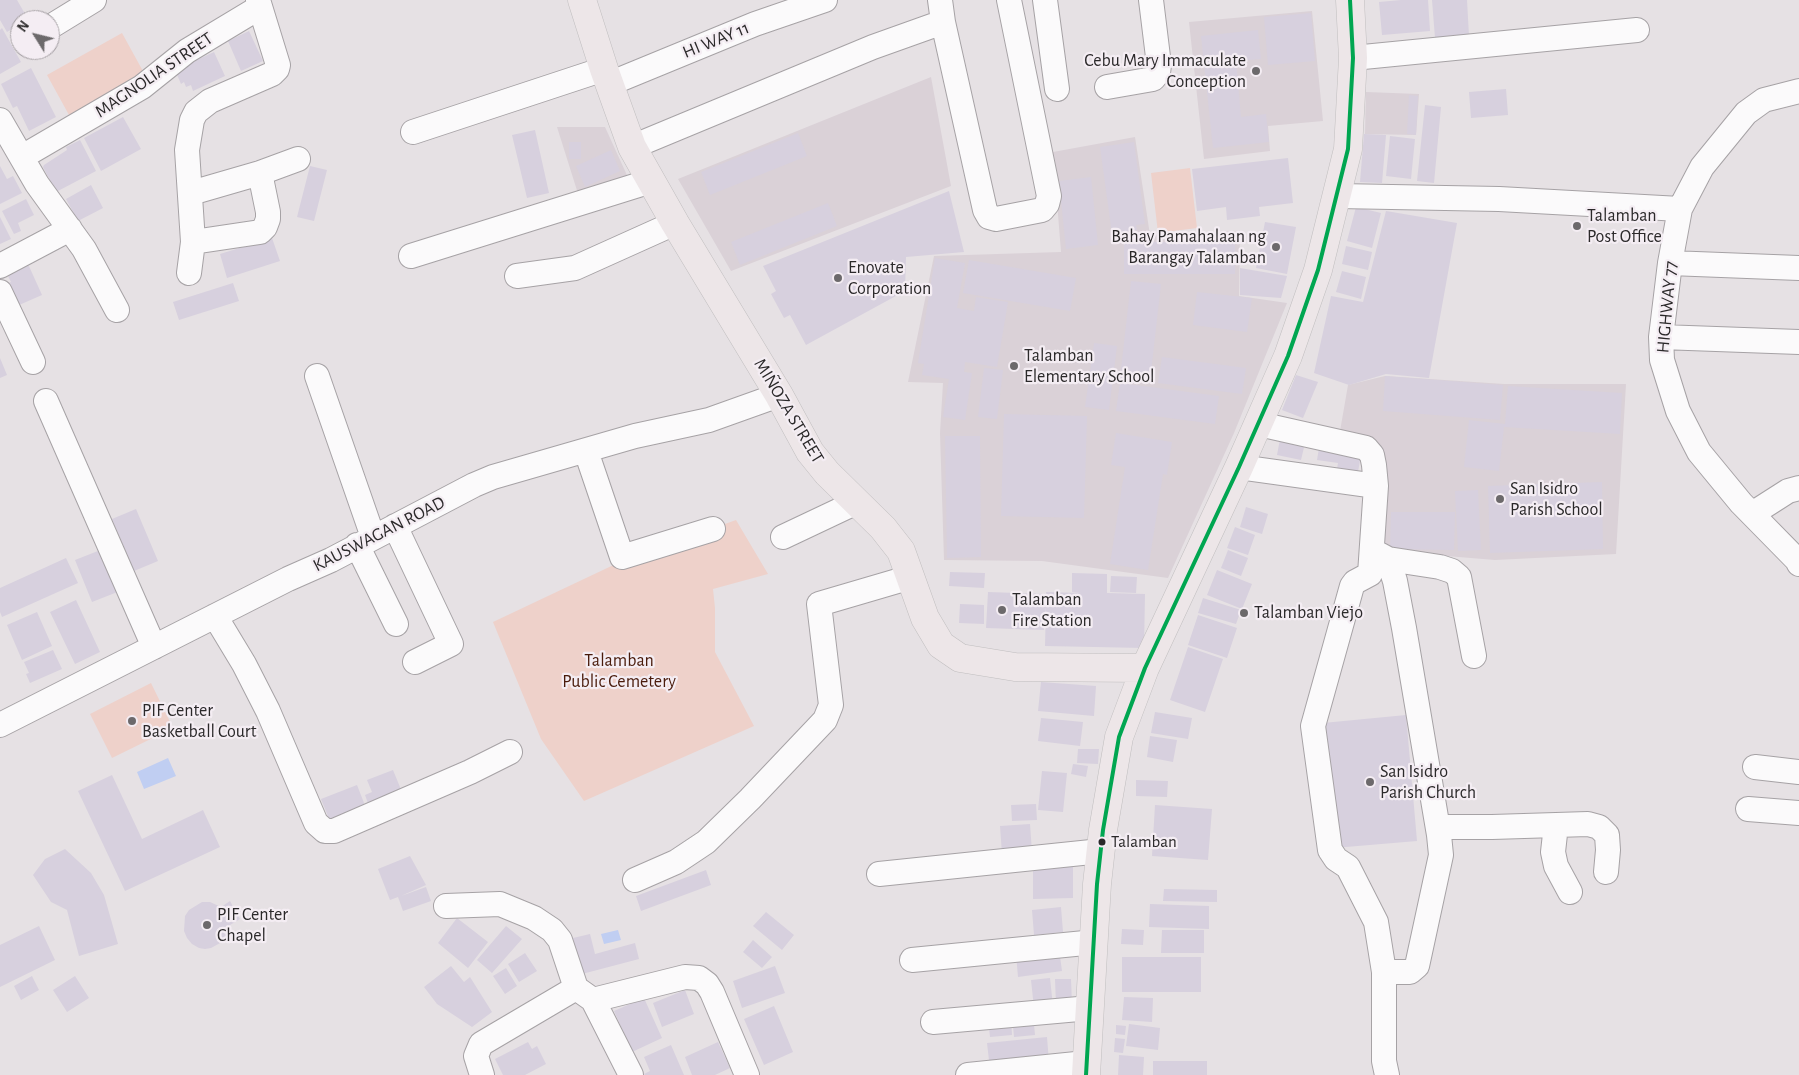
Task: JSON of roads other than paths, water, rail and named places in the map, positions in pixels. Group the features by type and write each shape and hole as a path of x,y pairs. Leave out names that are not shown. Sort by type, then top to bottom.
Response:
{"main road":[{"name":"MIÑOZA STREET","path":"582,0 606,76 632,147 779,395 810,452 827,473 884,528 901,551 925,618 941,645 960,658 1016,667 1145,668"},
{"path":"1086,1069 1103,830 1119,737 1145,668 1259,424 1295,339 1318,270 1338,196 1348,149 1353,58 1350,0"}],"street":[{"path":"60,21 94,0"},
{"name":"HI WAY 11","path":"414,132 606,76 825,0"},
{"path":"632,147 873,47 941,11 985,210 989,217 996,219 1042,210 1047,204 1049,196 1009,0"},
{"path":"1045,0 1057,89"},
{"path":"1108,87 1153,78 1158,73 1159,65 1151,0"},
{"path":"189,273 193,242 188,143 192,120 196,112 210,101 272,74 276,69 278,61 259,4"},
{"name":"MAGNOLIA STREET","path":"22,157 142,87 187,51 259,4"},
{"path":"1353,58 1637,30"},
{"name":"HIGHWAY 77","path":"1799,91 1764,100 1746,113 1702,167 1680,208 1670,263 1661,338 1662,360 1675,403 1704,459 1799,564"},
{"path":"0,120 38,184 84,249 117,310"},
{"path":"191,192 260,173 298,159"},
{"path":"193,242 260,232 266,227 268,212 260,173"},
{"path":"411,256 651,181"},
{"path":"1338,196 1499,199 1680,208"},
{"path":"517,276 575,268 676,223"},
{"path":"0,266 70,229"},
{"path":"1670,263 1799,268"},
{"path":"0,292 33,362"},
{"path":"1661,338 1799,342"},
{"path":"317,376 365,541 396,624"},
{"name":"KAUSWAGAN ROAD","path":"0,725 493,477 635,436 709,420 779,395"},
{"path":"46,401 154,647"},
{"path":"1259,424 1366,448 1372,454 1380,555 1395,581 1438,827 1441,855 1417,966 1410,972 1384,972"},
{"path":"586,451 622,557 713,529"},
{"path":"1239,467 1376,486"},
{"path":"1752,514 1788,491 1799,488"},
{"path":"783,537 857,502"},
{"path":"395,526 451,644 415,662"},
{"path":"1380,555 1452,571 1459,577 1474,656"},
{"path":"1380,555 1370,574 1355,582 1352,586 1330,668 1313,720 1313,726 1330,850 1336,859 1348,867 1376,922 1384,972 1384,1061 1387,1075"},
{"path":"635,880 676,862 706,842 825,720 831,705 819,604 911,577"},
{"path":"215,616 244,664 268,711 316,823 325,831 334,832 470,772 510,752"},
{"path":"1755,767 1799,772"},
{"path":"1748,809 1799,812"},
{"path":"1438,827 1588,824 1599,827 1607,835 1606,872"},
{"path":"1556,825 1553,852 1556,866 1570,892"},
{"path":"880,874 1102,851"},
{"path":"446,906 500,904 534,918 552,930 560,940 585,994 631,1075"},
{"path":"912,960 1095,942"},
{"path":"482,1075 476,1056 481,1044 585,994 686,977 699,978 707,984 712,992 746,1075"},
{"path":"933,1022 1090,1008"},
{"path":"968,1075 1086,1069"}],"water":[{"path":"168,758 176,776 144,789 137,772"},
{"path":"618,930 621,940 604,944 601,934"}],"place":[{"name":"Cebu Mary Immaculate Conception","path":"1256,71"},
{"name":"Talamban Post Office","path":"1577,226"},
{"name":"Bahay Pamahalaan ng Barangay Talamban","path":"1276,247"},
{"name":"Enovate Corporation","path":"838,278"},
{"name":"Talamban Elementary School","path":"1014,366"},
{"name":"San Isidro Parish School","path":"1500,499"},
{"name":"Talamban Fire Station","path":"1002,610"},
{"name":"Talamban Viejo","path":"1244,613"},
{"name":"PIF Center Basketball Court","path":"132,721"},
{"name":"San Isidro Parish Church","path":"1370,782"},
{"name":"Talamban","path":"1102,842"},
{"name":"PIF Center Chapel","path":"207,925"}],"park label":[{"name":"Talamban Public Cemetery","path":"619,671"}]}
